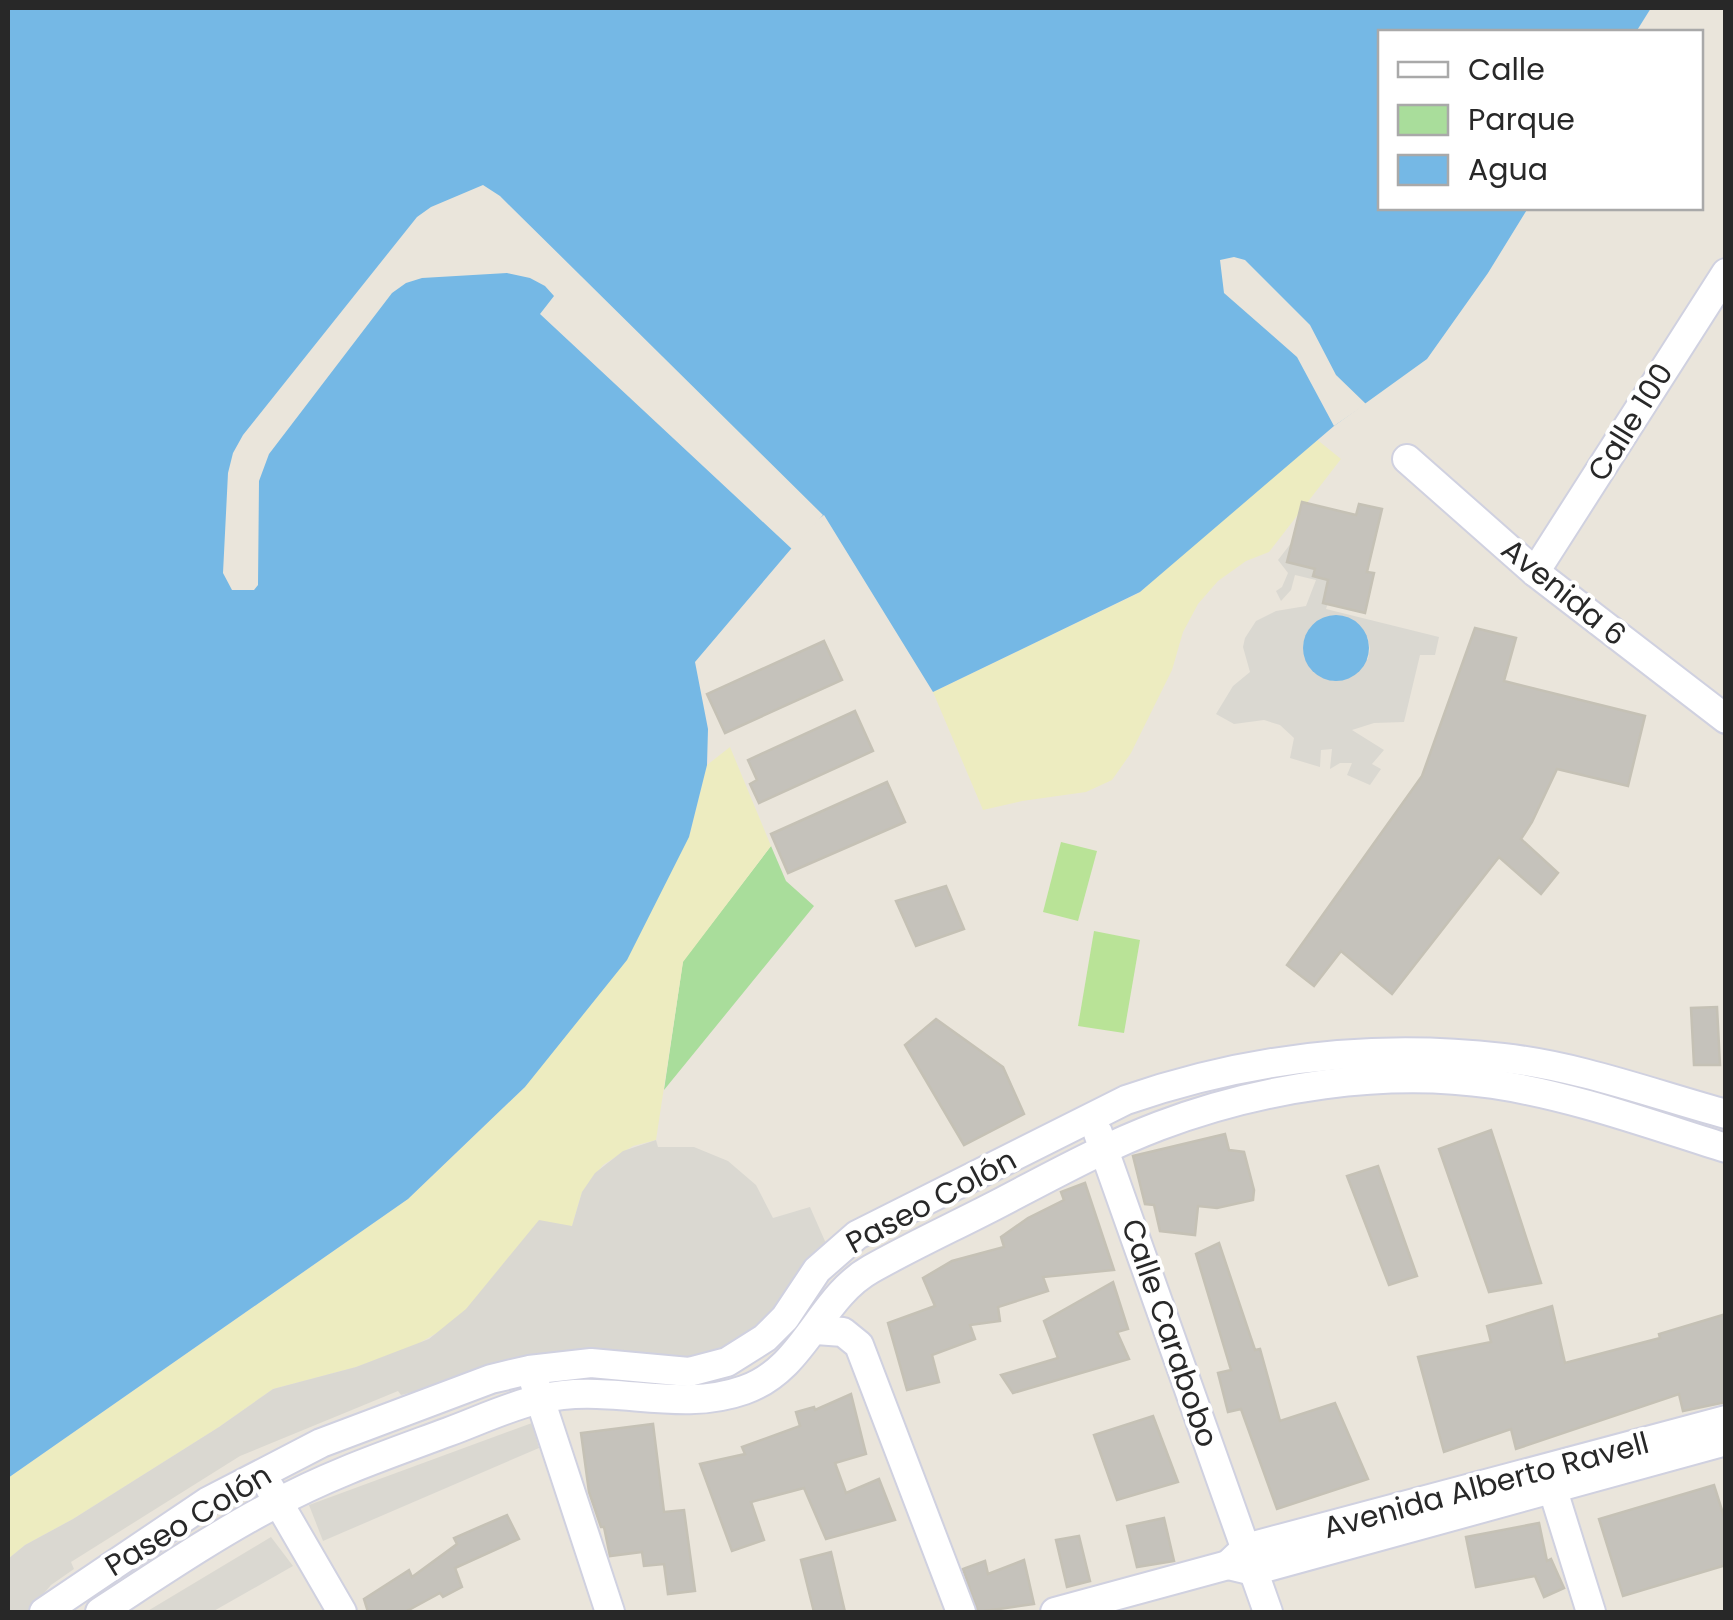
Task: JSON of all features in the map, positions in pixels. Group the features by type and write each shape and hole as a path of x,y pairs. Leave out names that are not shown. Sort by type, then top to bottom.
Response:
{"street":[{"name":"Calle 100","path":"1535,572 1725,276"},
{"name":"Avenida 6","path":"1406,459 1535,572 1726,719"},
{"name":"Paseo Colón","path":"44,1612 166,1528 320,1443 492,1380 529,1370 591,1363 689,1372 728,1362 776,1328 809,1279 836,1250 857,1235 1145,1094 1288,1059 1378,1052 1542,1064 1726,1114"},
{"name":"Paseo Colón","path":"100,1612 278,1502 368,1462 542,1398 604,1392 676,1401 722,1396 760,1384 792,1357 866,1272 1105,1149 1162,1125 1226,1105 1306,1089 1400,1080 1458,1081 1583,1103 1726,1148"},
{"name":"Calle Carabobo","path":"1090,1118 1105,1149 1242,1561 1268,1612"},
{"path":"836,1250 855,1281"},
{"path":"816,1330 843,1332 859,1345 961,1612"},
{"path":"529,1370 542,1398 610,1612"},
{"name":"Avenida Alberto Ravell","path":"1549,1479 1726,1420"},
{"name":"Avenida Alberto Ravell","path":"1055,1612 1549,1479 1726,1442"},
{"path":"262,1474 342,1612"},
{"path":"1549,1479 1591,1612"}],"green space":[{"path":"1061,842 1097,851 1078,921 1043,912"},
{"path":"771,846 786,881 814,906 664,1090 683,961"},
{"path":"1094,931 1140,940 1124,1033 1078,1026"}],"sand":[{"path":"1315,438 1341,459 1269,552 1246,561 1218,581 1198,604 1183,632 1172,670 1131,753 1112,780 1086,792 983,810 933,692 1139,593"},
{"path":"730,747 771,846 683,962 656,1140 633,1146 603,1165 582,1192 572,1226 442,1330 414,1346 356,1367 273,1389 8,1559 8,1478 408,1199 525,1087 689,837 707,765"}],"shaded area":[{"path":"1315,512 1352,530 1326,609 1439,637 1435,655 1420,655 1404,722 1374,723 1352,730 1384,750 1372,764 1381,769 1370,785 1347,775 1352,763 1340,763 1330,769 1332,749 1321,750 1320,767 1290,758 1294,738 1280,725 1264,720 1234,724 1216,714 1233,686 1250,672 1243,647 1256,621 1276,611 1306,606 1316,580 1295,575 1291,590 1281,601 1276,591 1288,573 1278,560","holes":["1324,617 1368,638 1368,659 1333,681 1313,672 1307,632"]},
{"path":"656,1140 658,1147 694,1147 728,1161 756,1185 773,1218 810,1207 828,1248 780,1312 724,1357 512,1367 401,1395 398,1391 240,1456 71,1562 74,1569 51,1585 28,1612 8,1612 8,1559 25,1545 73,1519 273,1389 356,1367 429,1339 466,1309 539,1220 572,1226 582,1192 595,1173 623,1151"},
{"path":"532,1423 539,1448 323,1541 309,1505"},
{"path":"271,1537 293,1566 212,1612 146,1612"}],"water":[{"path":"8,8 1651,8 1637,30 1378,30 1378,210 1527,210 1427,359 1334,426 1140,592 933,692 824,515 813,523 695,662 708,729 707,765 689,837 627,960 525,1087 408,1199 8,1478"},
{"path":"1336,615 1359,625 1369,648 1359,671 1336,681 1313,671 1303,648 1313,625"}],"pier":[{"path":"483,185 500,196 823,515 792,549 540,314 554,296 545,286 507,273 422,278 392,293 269,454 259,481 258,585 254,590 232,590 223,573 228,473 243,435 417,217"},
{"path":"1220,260 1245,260 1310,325 1336,375 1366,404 1334,426 1297,357 1224,293"}],"building":[{"path":"1302,502 1356,515 1359,504 1382,509 1367,572 1374,573 1365,613 1323,603 1328,580 1313,576 1315,569 1287,562"},
{"path":"1475,628 1516,638 1504,681 1645,716 1628,786 1557,769 1521,839 1558,873 1541,894 1499,857 1392,994 1341,951 1314,986 1287,965 1422,776"},
{"path":"824,641 842,680 725,733 707,694"},
{"path":"855,711 873,751 759,803 750,784 757,780 748,760"},
{"path":"887,782 905,822 788,873 771,834"},
{"path":"946,886 964,929 916,946 896,901"},
{"path":"1717,1007 1720,1065 1694,1065 1691,1008"},
{"path":"936,1019 1003,1067 1024,1114 964,1145 905,1045"},
{"path":"1491,1130 1541,1283 1489,1292 1439,1149"},
{"path":"1225,1134 1229,1150 1244,1152 1253,1200 1217,1208 1198,1206 1195,1235 1160,1231 1154,1205 1145,1204 1133,1156"},
{"path":"1378,1166 1417,1276 1389,1285 1347,1176"},
{"path":"1085,1183 1114,1270 1043,1277 1048,1291 998,1307 1000,1321 970,1325 975,1339 932,1355 939,1382 907,1390 888,1323 935,1306 923,1278 952,1261 1004,1247 1001,1237 1064,1200 1061,1192"},
{"path":"1219,1243 1255,1350 1260,1349 1280,1421 1335,1403 1368,1479 1277,1509 1241,1409 1228,1412 1218,1373 1231,1370 1196,1254"},
{"path":"1113,1282 1128,1329 1117,1332 1129,1359 1013,1393 1001,1375 1058,1358 1044,1321"},
{"path":"1552,1306 1565,1363 1660,1338 1659,1334 1726,1314 1726,1402 1683,1411 1679,1394 1516,1449 1511,1429 1444,1452 1418,1357 1491,1342 1487,1326"},
{"path":"851,1394 866,1454 835,1463 846,1493 879,1479 895,1520 826,1539 804,1488 751,1502 764,1540 732,1551 700,1464 745,1454 742,1447 800,1426 796,1412 814,1407 815,1410"},
{"path":"1153,1416 1178,1482 1117,1500 1094,1435"},
{"path":"653,1424 664,1512 684,1510 695,1591 668,1594 664,1564 644,1566 642,1552 610,1556 604,1527 589,1492 581,1433"},
{"path":"1714,1485 1726,1523 1726,1565 1623,1596 1599,1519"},
{"path":"507,1515 519,1539 455,1568 462,1587 443,1597 440,1593 405,1612 368,1612 364,1599 409,1570 412,1577 457,1544 454,1538"},
{"path":"1164,1518 1174,1561 1137,1567 1127,1526"},
{"path":"1539,1523 1547,1561 1551,1559 1564,1588 1544,1597 1535,1576 1476,1587 1466,1537"},
{"path":"1079,1536 1090,1581 1067,1587 1056,1540"},
{"path":"831,1552 845,1612 814,1612 801,1560"},
{"path":"1024,1560 1034,1604 978,1612 963,1569 985,1561 988,1574"}]}
